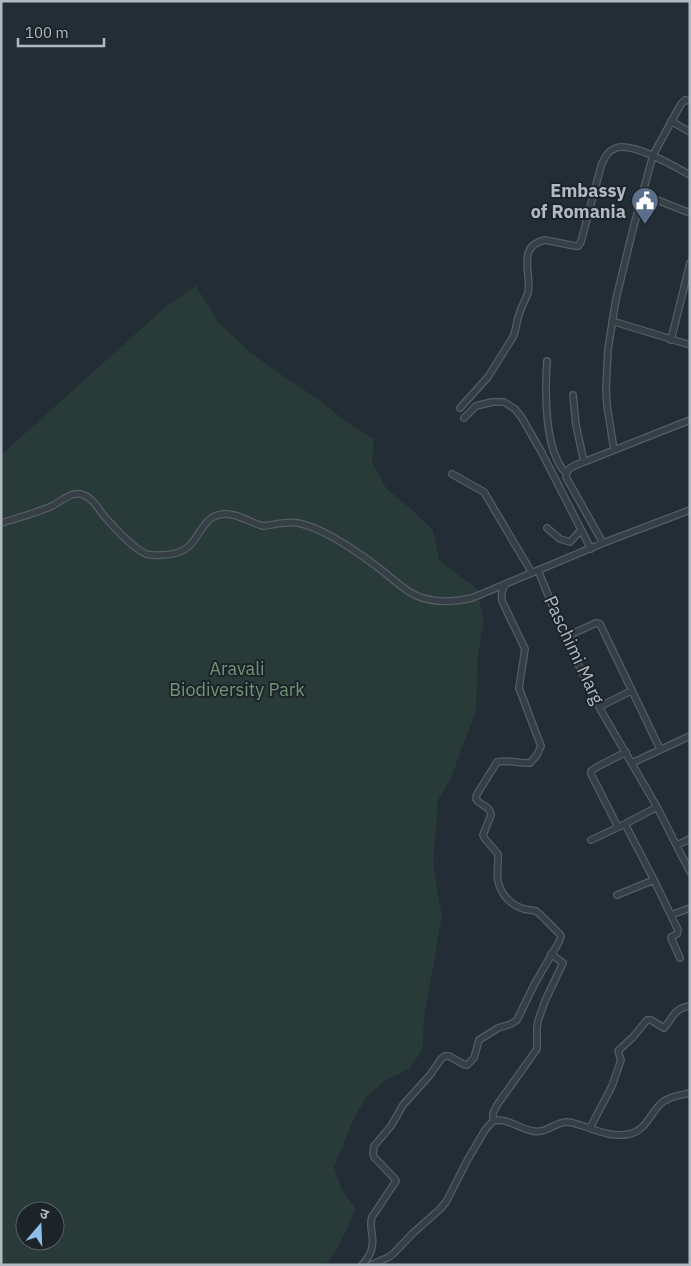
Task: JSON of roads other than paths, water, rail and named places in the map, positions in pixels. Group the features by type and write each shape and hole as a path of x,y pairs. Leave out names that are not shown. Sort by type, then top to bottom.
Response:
{"street":[{"path":"614,450 606,390 608,349 616,299 642,194 654,155 682,102 685,100 690,101"},
{"path":"671,121 690,132"},
{"path":"460,408 488,377 514,337 517,319 528,291 527,255 531,247 541,240 575,246 580,244 601,166 604,158 610,151 623,147 654,155 690,175"},
{"path":"642,194 690,213"},
{"path":"671,340 690,263"},
{"path":"612,321 690,345"},
{"path":"547,361 546,411 553,448 559,465 566,473 568,481 603,543"},
{"path":"573,396 576,425 584,462"},
{"path":"464,418 476,406 492,402 504,402 515,409 542,453 591,549"},
{"path":"566,473 572,467 690,420"},
{"name":"Paschimi Marg","path":"452,474 484,492 535,572 599,707 657,807 690,872"},
{"path":"1,523 52,506 75,494 82,494 90,499 104,516 139,550 163,556 182,551 191,545 207,521 218,514 236,515 263,526 297,523 328,535 344,544 384,571 414,595 448,601 472,598 603,543 690,510"},
{"path":"547,528 555,535 570,542 581,530"},
{"path":"362,1265 372,1249 372,1217 396,1181 374,1157 374,1146 391,1126 403,1105 430,1075 441,1059 449,1056 463,1064 467,1064 474,1058 479,1040 498,1028 517,1020 560,939 560,934 536,912 523,909 512,903 500,887 498,854 483,835 491,815 490,811 489,808 479,803 476,799 477,794 497,762 530,763 541,746 518,688 525,649 502,601 502,594 506,584"},
{"path":"566,637 599,623 660,750"},
{"path":"599,707 631,691"},
{"path":"632,763 690,736"},
{"path":"618,827 591,771 626,752"},
{"path":"591,840 657,807"},
{"path":"625,824 678,931 671,938 680,958"},
{"path":"677,846 690,839"},
{"path":"617,896 654,880"},
{"path":"671,915 690,908"},
{"path":"493,1121 494,1109 537,1049 538,1020 545,1001 564,963 551,954"},
{"path":"590,1128 612,1086 621,1060 618,1051 647,1020 651,1020 664,1028 677,1011 690,1006"},
{"path":"371,1265 394,1253 442,1206 485,1130 493,1121 502,1120 534,1132 546,1130 567,1122 608,1134 625,1135 634,1133 643,1126 665,1101 690,1093"}],"place":[{"name":"Embassy of Romania","path":"645,225"}],"park label":[{"name":"Aravali Biodiversity Park","path":"237,680"}]}
